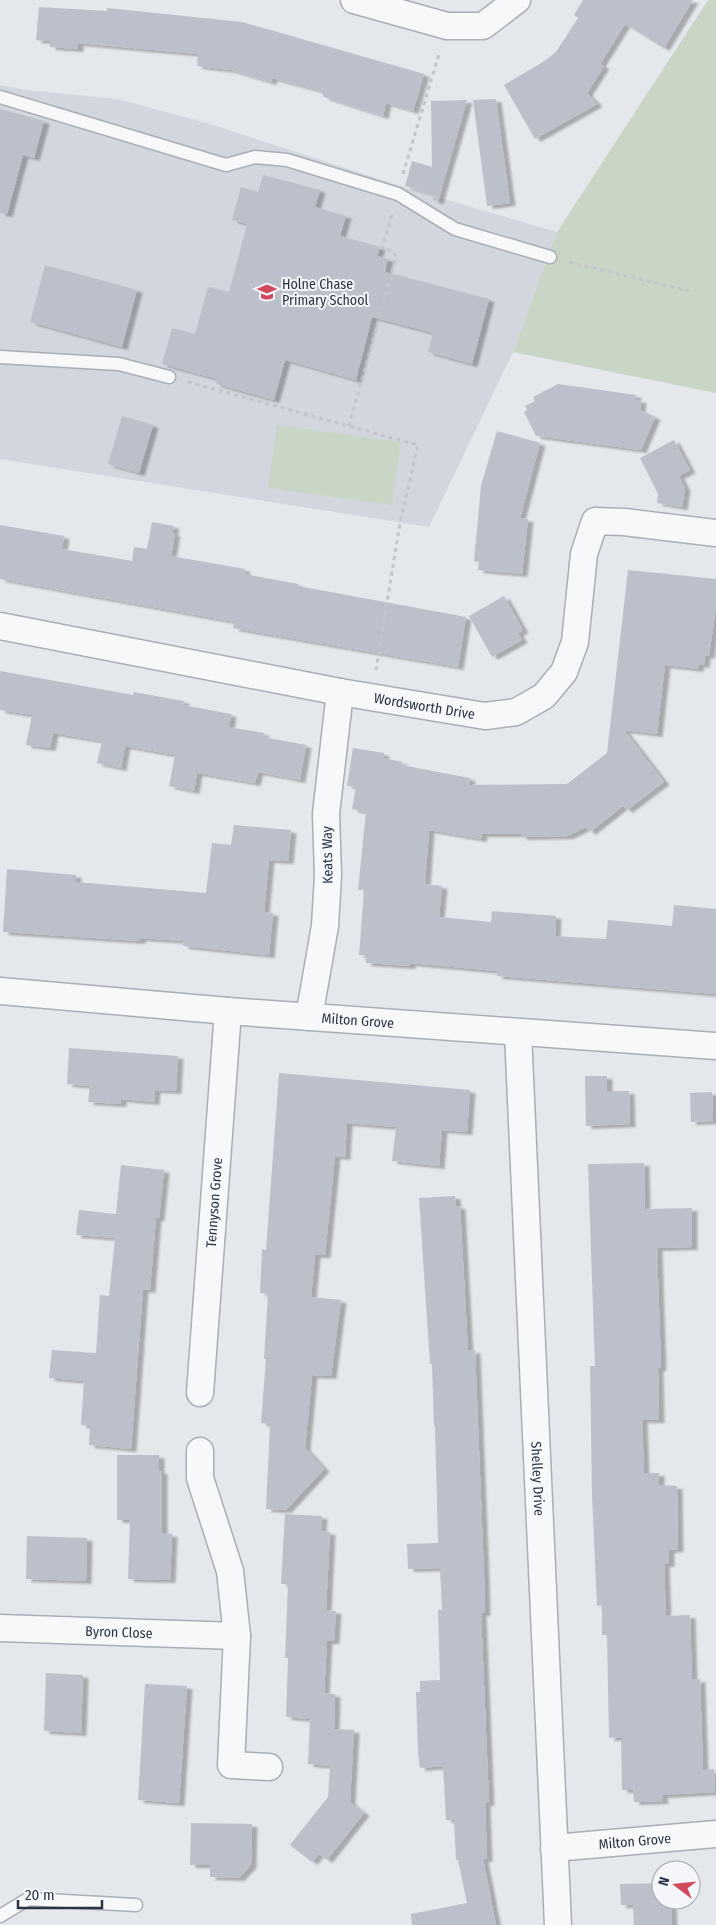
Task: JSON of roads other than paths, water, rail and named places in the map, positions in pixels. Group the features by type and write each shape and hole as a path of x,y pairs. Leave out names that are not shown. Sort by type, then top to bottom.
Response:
{"street":[{"path":"354,0 447,26 483,26 517,0"},
{"name":"Wordsworth Drive","path":"0,626 340,692 485,716 516,712 544,696 564,672 575,642 584,554 595,521 624,522 716,533"},
{"name":"Keats Way","path":"308,1017 325,926 328,876 326,814 340,692"},
{"name":"Milton Grove","path":"0,991 228,1011 716,1046"},
{"name":"Tennyson Grove","path":"200,1394 228,1011"},
{"name":"Shelley Drive","path":"518,1032 558,1925"},
{"path":"200,1451 200,1478 230,1571 237,1636 231,1765 269,1767"},
{"name":"Byron Close","path":"0,1628 237,1636"},
{"name":"Milton Grove","path":"554,1848 716,1834"}],"lane":[{"path":"0,98 226,165 255,157 287,160 398,194 455,229 550,257"},
{"path":"0,357 119,364 169,377"},
{"path":"0,1916 28,1899 136,1905"}],"place":[{"name":"Holne Chase Primary School","path":"267,292"}]}
